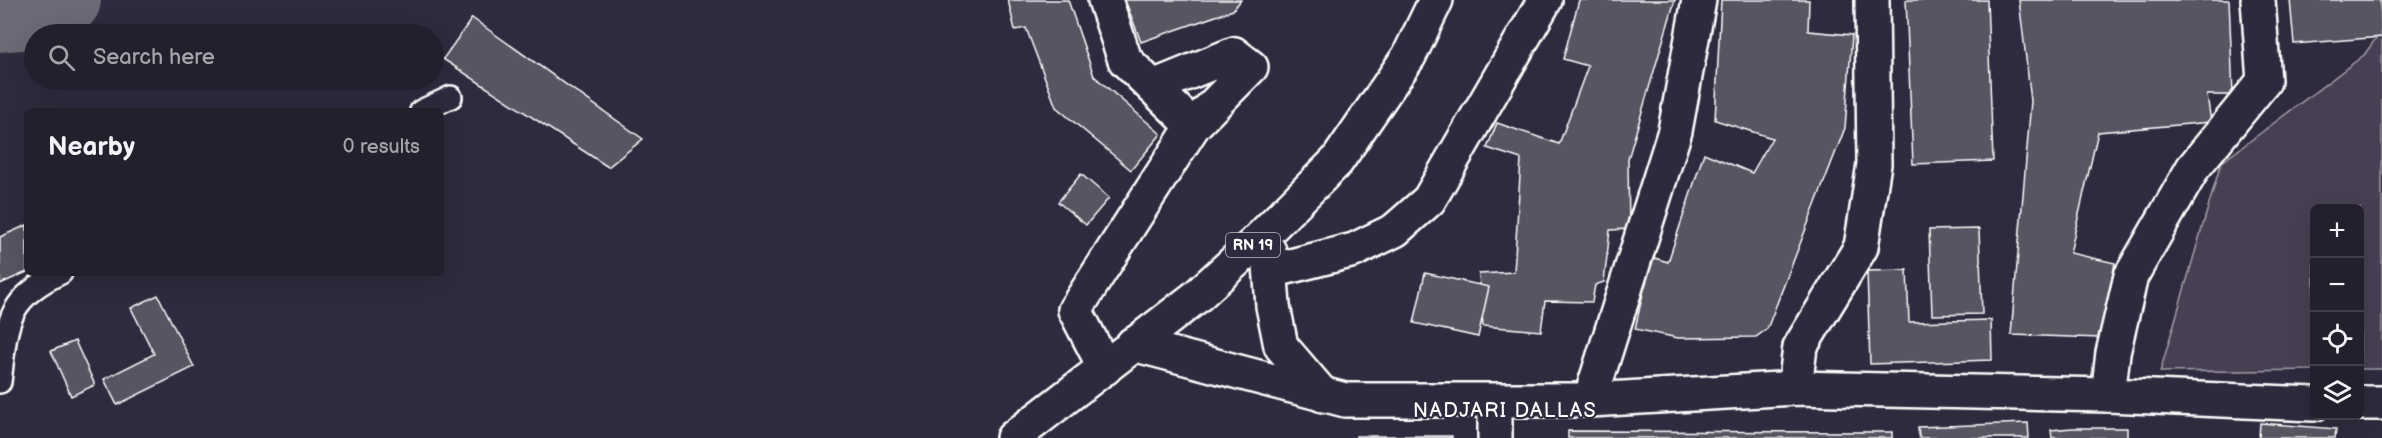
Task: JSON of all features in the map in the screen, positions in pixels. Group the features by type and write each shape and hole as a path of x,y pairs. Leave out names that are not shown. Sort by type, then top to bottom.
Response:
{"street":[{"path":"1105,0 1125,60 1193,126"},
{"name":"RN 19","path":"1013,438 1196,297 1337,161 1409,56 1436,0"},
{"path":"1270,271 1354,250 1395,230 1429,200 1545,0"},
{"path":"1590,400 1675,131 1699,0"},
{"path":"1795,388 1800,347 1861,247 1874,164 1872,0"},
{"path":"2108,395 2113,353 2131,276 2193,168 2264,81 2258,0"},
{"path":"1105,368 1075,310 1193,126 1251,67 1234,54 1153,87"},
{"path":"1267,231 1273,306 1281,346 1323,394"},
{"path":"1133,344 1345,400 1495,402 1590,400 1795,388 2108,395 2310,404"},
{"path":"1495,402 1495,438"},
{"path":"2364,403 2382,403"}],"lane":[{"path":"428,108 451,98"},
{"path":"0,382 9,318 32,290 54,276"}],"shaded area":[{"path":"2382,30 2382,369 2364,369 2364,204 2310,204 2310,370 2160,372 2221,163 2364,55"}],"building":[{"path":"1008,0 1068,0 1094,76 1161,134 1131,170 1056,107 1026,28 1015,30"},
{"path":"1125,0 1241,0 1233,10 1141,42"},
{"path":"1579,0 1675,0 1628,159 1629,229 1610,230 1604,282 1595,285 1592,302 1545,301 1541,331 1483,326 1479,274 1514,272 1521,159 1487,148 1497,123 1559,144 1588,66 1563,59"},
{"path":"1721,0 1809,0 1808,31 1852,35 1845,128 1767,329 1756,337 1678,338 1635,329 1651,257 1668,262 1704,153 1752,173 1772,138 1715,120"},
{"path":"1906,0 1987,0 1993,161 1913,164"},
{"path":"2019,0 2229,0 2233,95 2207,95 2211,122 2098,132 2070,253 2115,263 2101,338 2011,335 2031,101"},
{"path":"2290,0 2380,0 2382,37 2294,44"},
{"path":"472,18 643,139 608,167 444,58"},
{"path":"1081,174 1109,198 1086,225 1058,202"},
{"path":"24,226 24,273 0,284 0,237"},
{"path":"1979,229 1982,314 1932,315 1929,230"},
{"path":"1907,270 1909,322 1991,320 1992,360 1870,364 1867,271"},
{"path":"1425,273 1489,287 1478,337 1414,323"},
{"path":"158,295 194,367 117,405 104,379 154,354 131,308"},
{"path":"75,341 95,385 71,396 51,351"},
{"path":"2028,423 2029,438 1919,438 1918,427"},
{"path":"2260,423 2336,429 2335,438 2259,438"},
{"path":"2127,428 2127,438 2052,438 2051,430"},
{"path":"1568,431 1892,432 1892,438 1568,438"},
{"path":"1356,436 1452,436 1452,438 1356,438"}],"waterway":[{"path":"0,18 33,15 67,0"}],"district":[{"name":"NADJARI DALLAS","path":"1505,410"}]}
